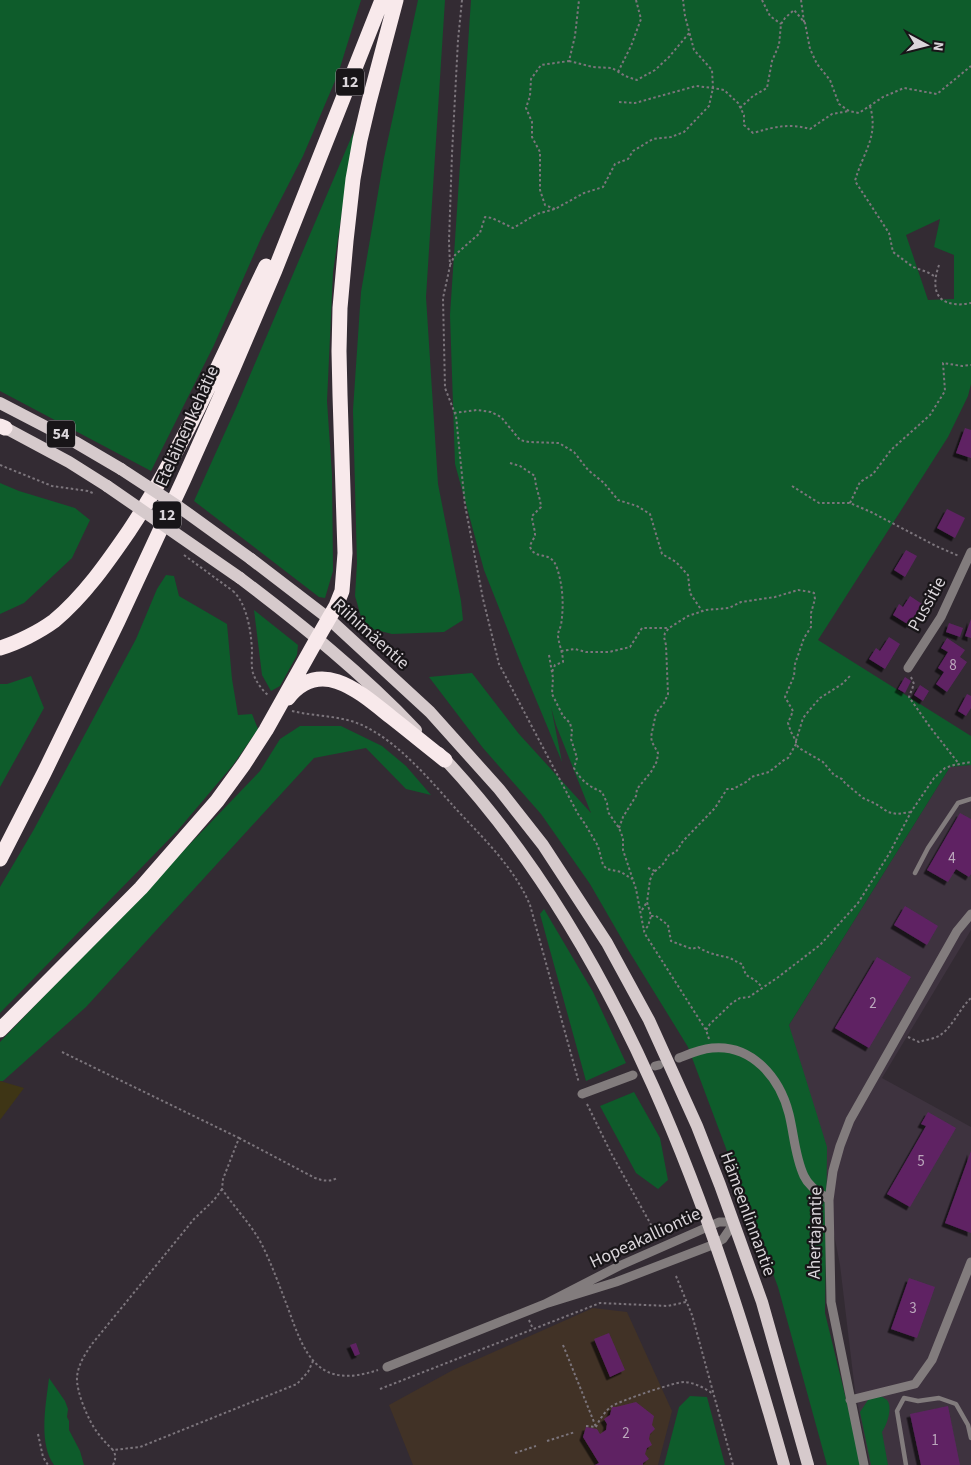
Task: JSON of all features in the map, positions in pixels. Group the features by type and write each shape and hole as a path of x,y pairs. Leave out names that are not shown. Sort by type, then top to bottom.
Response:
{"highway":[{"name":"12","path":"316,164 382,0"},
{"path":"0,1030 141,888 217,801 244,764 279,709 336,606 342,591 346,553 339,351 340,308 346,240 353,178 360,140 396,0"},
{"path":"0,648 20,641 52,622 76,600 99,573 147,504 168,469 201,403 316,164"},
{"name":"Eteläinen kehätie","path":"0,859 49,764 183,481 271,279 316,164"},
{"path":"279,709 299,687 310,681 320,679 343,682 364,695 445,760"}],"main road":[{"name":"Riihimäentie","path":"0,403 75,442 179,507 328,618 430,712 499,790 543,845 607,943 630,984"},
{"name":"54","path":"2,426 69,462 104,491 240,578 317,638"},
{"path":"317,638 384,698 445,760 476,796 523,856 560,910 606,989 667,1120 715,1244 757,1373 784,1465"},
{"name":"Hämeenlinnantie","path":"630,984 697,1126 734,1223 762,1302 808,1465"}],"street":[{"name":"Pussitie","path":"908,668 940,618 970,558"},
{"name":"Ahertajantie","path":"864,1465 831,1302 828,1200 833,1171 850,1120 957,931 971,914"},
{"path":"679,1058 712,1048 729,1049 744,1054 768,1070 776,1082 788,1111 799,1162 805,1178 814,1189 828,1200"},
{"path":"582,1094 633,1075"},
{"name":"Hopeakalliontie","path":"387,1367 545,1304 624,1279 715,1244 724,1239 734,1223 719,1222 708,1226 598,1276 545,1304"},
{"path":"850,1400 915,1384 932,1360 971,1262"}],"lane":[{"path":"915,873 928,848 958,803 971,799"},
{"path":"902,1387 904,1398 896,1410 906,1465"},
{"path":"904,1398 918,1401 939,1398 956,1404 968,1425 971,1438"}],"path":[{"path":"462,0 453,144 449,241 450,266 443,298 445,388 454,412 465,505 483,599 499,664 578,814 598,846 604,865 607,869 621,872 632,879"},
{"path":"568,61 575,36 579,0"},
{"path":"618,72 641,19 636,0"},
{"path":"450,266 456,255 480,233 485,217 492,218 513,228 537,214 555,210 584,193 603,186 615,164 628,159 632,151 653,139 671,137 684,132 709,106 713,88 712,70 694,50 683,0"},
{"path":"762,0 770,16 781,24"},
{"path":"801,0 810,49 817,64 830,80 839,104 848,110 859,113 883,97 904,88 937,94 971,66"},
{"path":"740,108 753,96 767,88 772,60 779,45 781,24 785,18 794,10 804,23"},
{"path":"555,210 545,205 540,190 540,152 532,137 532,122 526,108 530,96 531,79 541,65 568,61 593,67 612,68 636,80 655,70 690,32"},
{"path":"619,102 635,103 696,86 724,90 738,103 744,116 744,126 753,133 777,126 797,126 810,129 832,114 848,110"},
{"path":"870,106 874,119 871,142 859,167 855,181 888,232 893,252 913,267 936,277"},
{"path":"939,265 935,282 936,292 941,300 955,304 971,303"},
{"path":"850,503 860,482 873,474 892,450 930,415 945,391 943,363 962,366 971,365"},
{"path":"454,412 477,410 491,412 501,417 520,440 559,443 574,452 588,470 604,483 618,500 636,506 650,514 662,554 676,562 688,575 690,593 702,611"},
{"path":"510,463 520,466 535,476 535,484 540,494 541,507 532,516 535,534 530,546 531,550 537,555 550,558 556,566 564,596 561,624 558,633 563,662 555,666 552,672"},
{"path":"0,465 52,486 88,492 104,491"},
{"path":"792,486 819,503 850,503 936,546 970,558"},
{"path":"619,828 636,796 637,790 657,761 658,753 651,737 656,713 668,694 665,633 669,628 688,616 702,611 729,608 741,602 775,597 798,590 814,594 815,599 811,613 811,627 804,638 794,676 785,697 793,711 788,724 796,743 800,748 823,762 834,775 842,779 863,798 888,812 897,814 911,812"},
{"path":"233,591 239,598 246,615 254,676 279,709 339,717 365,726 389,741 445,797 518,881 530,905 582,1094 607,1145 660,1242"},
{"path":"561,651 576,649 586,652 609,652 630,647 642,628 669,628"},
{"path":"549,655 553,678 552,694 563,716 570,723 572,731 571,739 577,758 574,768 585,783 602,792 608,812 619,828 624,841 624,850 636,888 646,937 706,1030 712,1048"},
{"path":"908,668 914,684 909,697 930,728 959,764"},
{"path":"641,912 647,902 650,880 655,871 669,855 676,852 683,841 715,808 723,798 725,791 733,789 752,777 769,772 788,758 796,743 803,718 820,698 842,684 851,675"},
{"path":"706,1030 732,1003 740,998 748,998 820,945 858,903 885,861 911,812 934,778 945,768 971,762"},
{"path":"648,868 655,871"},
{"path":"644,930 648,926 651,916 647,902"},
{"path":"651,916 656,916 668,925 671,941 692,949 698,947 704,951 728,957 742,964 746,975 763,988"},
{"path":"900,1033 919,1042 939,1036 950,1026 971,998"},
{"path":"62,1052 239,1138 315,1178 327,1181 337,1178"},
{"path":"113,1465 116,1455 96,1431 88,1414 78,1387 78,1369 92,1344 194,1219 214,1200 222,1189 223,1179 239,1138"},
{"path":"222,1189 246,1219 260,1241 277,1279 299,1338 313,1361 323,1370 339,1376 364,1375 387,1367"},
{"path":"676,1276 692,1315 733,1465"},
{"path":"380,1390 600,1303 668,1306 686,1302"},
{"path":"563,1345 596,1427"},
{"path":"113,1450 140,1447 297,1384 308,1372 313,1361"},
{"path":"596,1427 598,1421 611,1406 667,1385 685,1382 704,1388 715,1395"},
{"path":"586,1426 596,1427"},
{"path":"547,1442 575,1432"},
{"path":"38,1434 43,1457 48,1465"},
{"path":"515,1453 536,1446"}],"shaded area":[{"path":"971,765 971,930 882,1078 971,1127 971,1465 870,1465 855,1391 840,1265 822,1173 789,1025 950,767"},
{"path":"593,1308 627,1312 672,1411 658,1465 413,1465 389,1405 453,1370"}],"green space":[{"path":"0,0 361,0 338,74 303,156 262,236 214,345 151,471 0,391"},
{"path":"418,0 445,0 426,297 438,484 463,620 444,632 392,634 364,627 355,596 357,563 353,410 361,292 384,158"},
{"path":"471,0 971,0 971,384 968,396 948,437 818,640 971,736 971,765 950,767 789,1025 827,1147 825,1313 862,1465 827,1465 778,1287 688,1047 590,884 541,814 483,748 429,677 472,673 519,734 591,813 556,725 551,707 562,762 484,570 455,464 450,315","holes":["940,219 934,247 954,255 954,299 928,300 906,235"]},
{"path":"354,131 333,272 327,401 332,475 333,571 325,598 319,597 194,501 236,408"},
{"path":"0,483 19,491 75,508 90,520 72,558 24,603 0,614"},
{"path":"166,575 174,576 179,596 227,624 232,679 238,715 252,714 258,729 233,765 178,830 0,1013 0,887 33,831 136,639 157,589"},
{"path":"254,610 298,645 297,655 280,686 271,691 262,675"},
{"path":"31,676 44,708 0,787 0,684 7,684"},
{"path":"300,726 341,726 382,746 406,766 431,795 406,789 366,748 314,758 86,1007 3,1081 0,1081 0,1042 260,771 280,739"},
{"path":"544,909 593,992 626,1063 586,1081 540,914"},
{"path":"634,1092 660,1138 668,1180 658,1189 636,1173 600,1106"},
{"path":"49,1378 65,1401 68,1409 69,1430 80,1451 84,1465 54,1465 49,1456 44,1423"},
{"path":"880,1395 889,1403 887,1421 882,1432 888,1465 871,1465 860,1412 868,1400"},
{"path":"690,1396 707,1397 725,1465 664,1465 679,1407"}],"sand":[{"path":"0,1081 24,1088 0,1120"}],"building":[{"path":"965,428 971,430 971,458 956,453"},
{"path":"947,509 965,518 955,538 937,528"},
{"path":"906,550 917,556 905,577 894,570"},
{"path":"910,596 922,604 909,625 893,615 899,604 903,607"},
{"path":"971,619 971,638 965,636"},
{"path":"949,623 963,628 960,637 946,632"},
{"path":"889,637 900,644 885,669 869,659 876,648 880,651"},
{"path":"947,638 965,650 960,657 967,662 947,692 936,684 944,672 938,668 948,652 941,648"},
{"path":"905,677 911,681 905,693 898,689"},
{"path":"920,685 929,691 923,701 914,695"},
{"path":"967,694 971,696 971,708 966,716 958,711"},
{"path":"960,813 971,819 971,874 969,877 956,869 948,882 927,870"},
{"path":"905,906 938,926 927,945 894,925"},
{"path":"877,957 911,977 869,1048 835,1028"},
{"path":"928,1112 956,1128 910,1207 887,1194 926,1126 921,1124"},
{"path":"971,1151 971,1233 945,1223"},
{"path":"909,1278 935,1287 917,1338 891,1329"},
{"path":"609,1333 625,1370 610,1377 594,1339"},
{"path":"356,1343 360,1354 355,1356 350,1345"},
{"path":"636,1402 654,1416 652,1425 655,1429 650,1434 649,1439 652,1445 647,1448 645,1454 649,1459 643,1465 595,1465 599,1463 583,1437 586,1427 597,1429 600,1434 606,1430 607,1424 604,1419 610,1415 612,1407"},
{"path":"948,1406 960,1465 921,1465 910,1414"}]}
